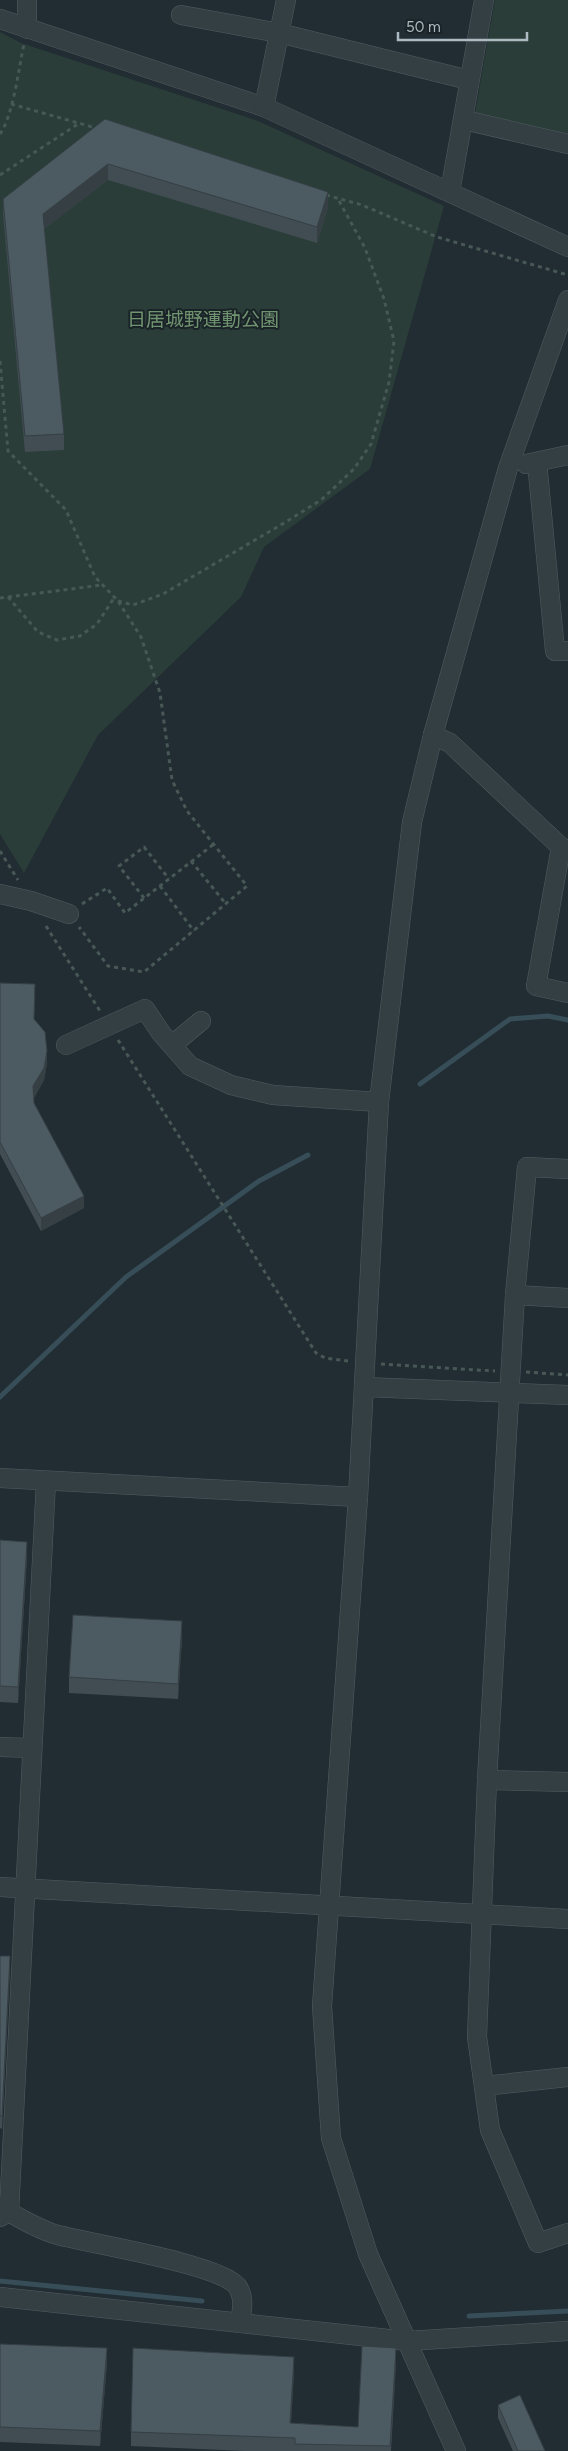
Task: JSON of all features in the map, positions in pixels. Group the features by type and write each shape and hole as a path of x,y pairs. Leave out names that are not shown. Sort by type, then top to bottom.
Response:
{"street":[{"path":"27,0 27,29"},
{"path":"264,107 286,0"},
{"path":"450,192 484,0"},
{"path":"181,15 279,33 469,80"},
{"path":"0,19 264,107 568,247"},
{"path":"464,120 568,144"},
{"path":"456,2451 368,2254 331,2138 322,2006 358,1497 379,1102 412,822 433,735 508,468 568,300"},
{"path":"508,468 568,455"},
{"path":"537,462 554,651 568,651"},
{"path":"433,735 450,743 565,849 536,986 568,994"},
{"path":"0,894 31,901 69,914"},
{"path":"66,1045 144,1009 190,1066 231,1085 273,1095 379,1102"},
{"path":"172,1045 201,1021"},
{"path":"568,1169 527,1167 515,1295 509,1392 487,1780 477,2037 490,2130 538,2242 568,2233"},
{"path":"515,1295 568,1298"},
{"path":"364,1387 568,1395"},
{"path":"0,1478 358,1497"},
{"path":"46,1481 25,1888 3,2212 56,2235 193,2266 225,2278 236,2286 242,2296 240,2323"},
{"path":"0,1747 32,1748"},
{"path":"487,1780 568,1782"},
{"path":"0,1887 330,1904 568,1919"},
{"path":"484,2086 568,2077"},
{"path":"0,2297 407,2341 568,2331"}],"path":[{"path":"0,134 4,129 27,29"},
{"path":"10,104 98,129"},
{"path":"0,175 79,123"},
{"path":"318,192 362,205 437,237 568,275"},
{"path":"118,601 133,605 164,594 284,524 321,500 354,469 371,444 389,382 394,342 384,299 365,248 338,198"},
{"path":"0,356 8,451 66,510 95,577 118,601 141,637 160,692 172,780 187,812 214,844 248,886 144,972 108,966 69,914 107,888 125,913 214,844"},
{"path":"0,598 102,585"},
{"path":"8,597 38,632 57,640 80,636 98,624 114,598"},
{"path":"144,898 119,866 144,847 169,879"},
{"path":"191,862 226,904"},
{"path":"160,886 194,931"},
{"path":"210,1184 234,1222"}],"green space":[{"path":"495,0 568,0 568,136 475,113"},
{"name":"日居城野運動公園","path":"0,32 21,43 258,121 444,206 370,469 264,547 241,597 98,735 24,873 0,834"}],"building":[{"path":"105,119 328,192 317,227 108,164 43,214 64,434 25,436 3,199"},
{"path":"0,983 35,984 34,1019 45,1032 47,1051 44,1068 33,1086 34,1103 84,1196 41,1218 0,1142"},
{"path":"0,1540 27,1542 18,1687 0,1686"},
{"path":"73,1615 182,1621 178,1684 69,1677"},
{"path":"0,1956 10,1956 2,2116 0,2116"},
{"path":"0,2344 107,2348 100,2431 0,2427"},
{"path":"362,2346 396,2348 390,2446 295,2444 295,2438 131,2432 133,2348 294,2357 290,2423 358,2427"},
{"path":"520,2395 545,2451 518,2451 498,2405"}],"waterway":[{"path":"420,1084 510,1019 548,1016 568,1020"},
{"path":"0,1397 126,1277 259,1181 308,1155"},
{"path":"0,2281 202,2301"},
{"path":"469,2316 568,2311"}]}
